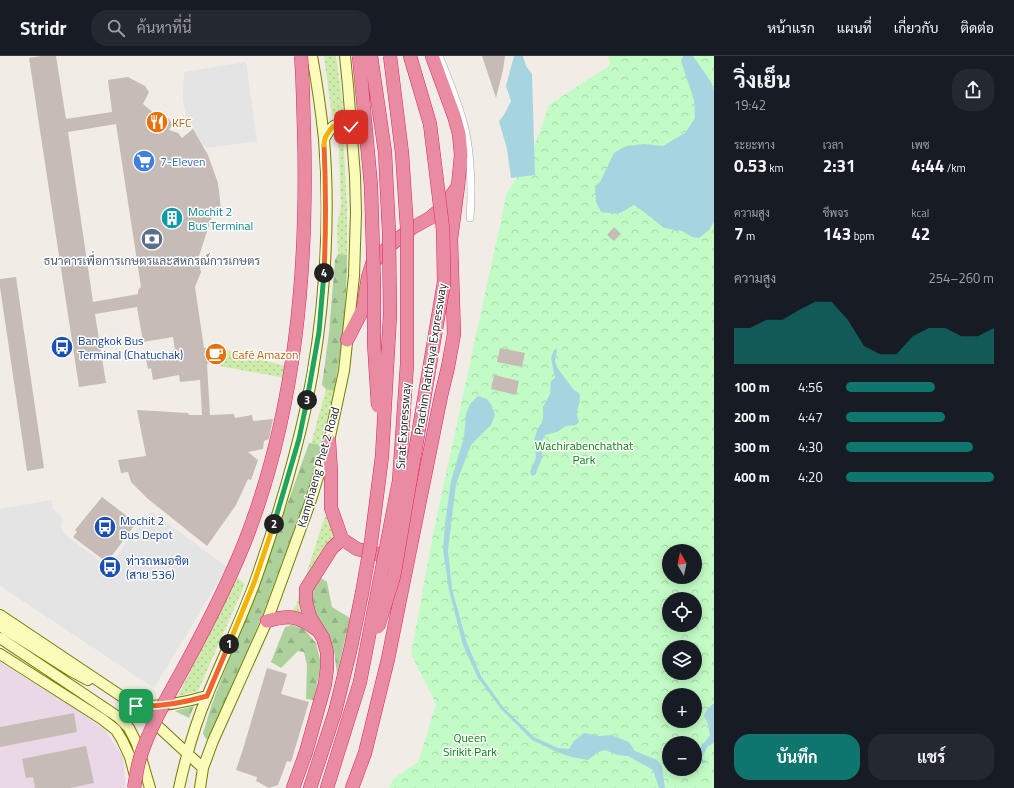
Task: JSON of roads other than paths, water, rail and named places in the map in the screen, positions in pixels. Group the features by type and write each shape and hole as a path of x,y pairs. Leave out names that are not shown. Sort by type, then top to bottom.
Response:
{"highway":[{"path":"134,788 140,758 151,729 222,594 244,545 263,492 278,437 299,316 303,265 305,156 301,56"},
{"path":"359,56 371,186 374,343 382,456"},
{"name":"Sirat Expressway","path":"310,788 334,712 351,647 371,542 382,456 390,315 389,233 385,152 371,56"},
{"name":"Sirat Expressway","path":"327,788 360,682 399,481 408,364 407,228 402,153 390,56"},
{"name":"Prachim Ratthaya Expressway","path":"360,682 394,576 444,282 443,230 430,124 410,56"},
{"path":"352,787 365,753 388,659 440,396 448,367 454,334 451,239 461,155 459,134 454,116 432,56"},
{"path":"347,340 363,310 368,277 372,264 388,247 412,228 430,218 444,206 458,186"},
{"path":"328,441 331,472 330,508 342,539 357,549 395,558 408,556"},
{"path":"293,788 306,752 327,668 327,652 323,638 310,617 306,602 306,589 332,548 342,539"},
{"path":"267,621 284,617 296,618 304,620 317,630"}],"main road":[{"path":"179,788 186,753 207,696 254,583 283,494 306,407 319,332 326,231 324,139 312,56"},
{"name":"Kamphaeng Phet 2 Road","path":"200,788 203,768 213,741 267,621 310,503 328,441 344,370 355,246 355,176 345,56"},
{"path":"324,139 331,127 335,124 344,124 351,127"},
{"path":"0,615 136,706 203,768"},
{"path":"0,626 71,672 92,682 108,687"},
{"path":"0,638 118,717 129,728 137,744 150,788"},
{"path":"0,654 102,719 116,730 130,757 137,788"},
{"path":"136,706 157,707 173,705 207,696"}],"street":[{"path":"439,56 465,128 468,146 471,201 470,218"}],"water":[{"path":"514,56 523,56 526,66 532,74 535,175 511,178 507,149 499,121 504,115 511,101 506,86"},
{"path":"683,56 693,56 711,82 714,90 714,222 709,230 699,238 692,237 682,231 664,228 634,205 621,212 610,213 601,212 596,202 595,186 600,182 614,153 626,146 644,144 663,146 685,133 695,118 694,100 681,61"},
{"path":"557,349 555,361 558,369 574,390 579,393 580,401 577,410 577,417 579,422 576,425 566,426 557,432 545,435 542,443 542,458 536,474 532,476 530,472 536,458 534,440 538,428 543,421 543,407 550,394 551,381 555,378 551,358 554,350"},
{"path":"478,396 487,399 492,406 495,415 491,425 471,445 456,484 448,550 452,589 467,643 481,676 503,707 534,737 558,748 569,749 574,741 584,733 599,736 611,735 629,742 635,751 657,760 662,767 662,776 663,776 665,788 659,788 653,770 628,756 617,755 605,750 598,752 588,760 571,757 557,752 532,740 501,709 478,678 463,645 449,590 443,550 451,481 464,437 466,414 470,404"},
{"path":"714,704 714,743 707,747 702,758 702,745 710,735 708,724 704,716 708,708"}],"place":[{"name":"KFC","path":"157,122"},
{"name":"7-Eleven","path":"144,161"},
{"name":"Mochit 2 Bus Terminal","path":"172,218"},
{"name":"ธนาคารเพื่อการเกษตรและสหกรณ์การเกษตร","path":"152,239"},
{"name":"Bangkok Bus Terminal (Chatuchak)","path":"62,347"},
{"name":"Café Amazon","path":"216,354"},
{"name":"Mochit 2 Bus Depot","path":"105,527"},
{"name":"ท่ารถหมอชิต (สาย 536)","path":"110,567"}],"park label":[{"name":"Wachirabenchathat Park","path":"584,452"},
{"name":"Queen Sirikit Park","path":"470,744"}]}
